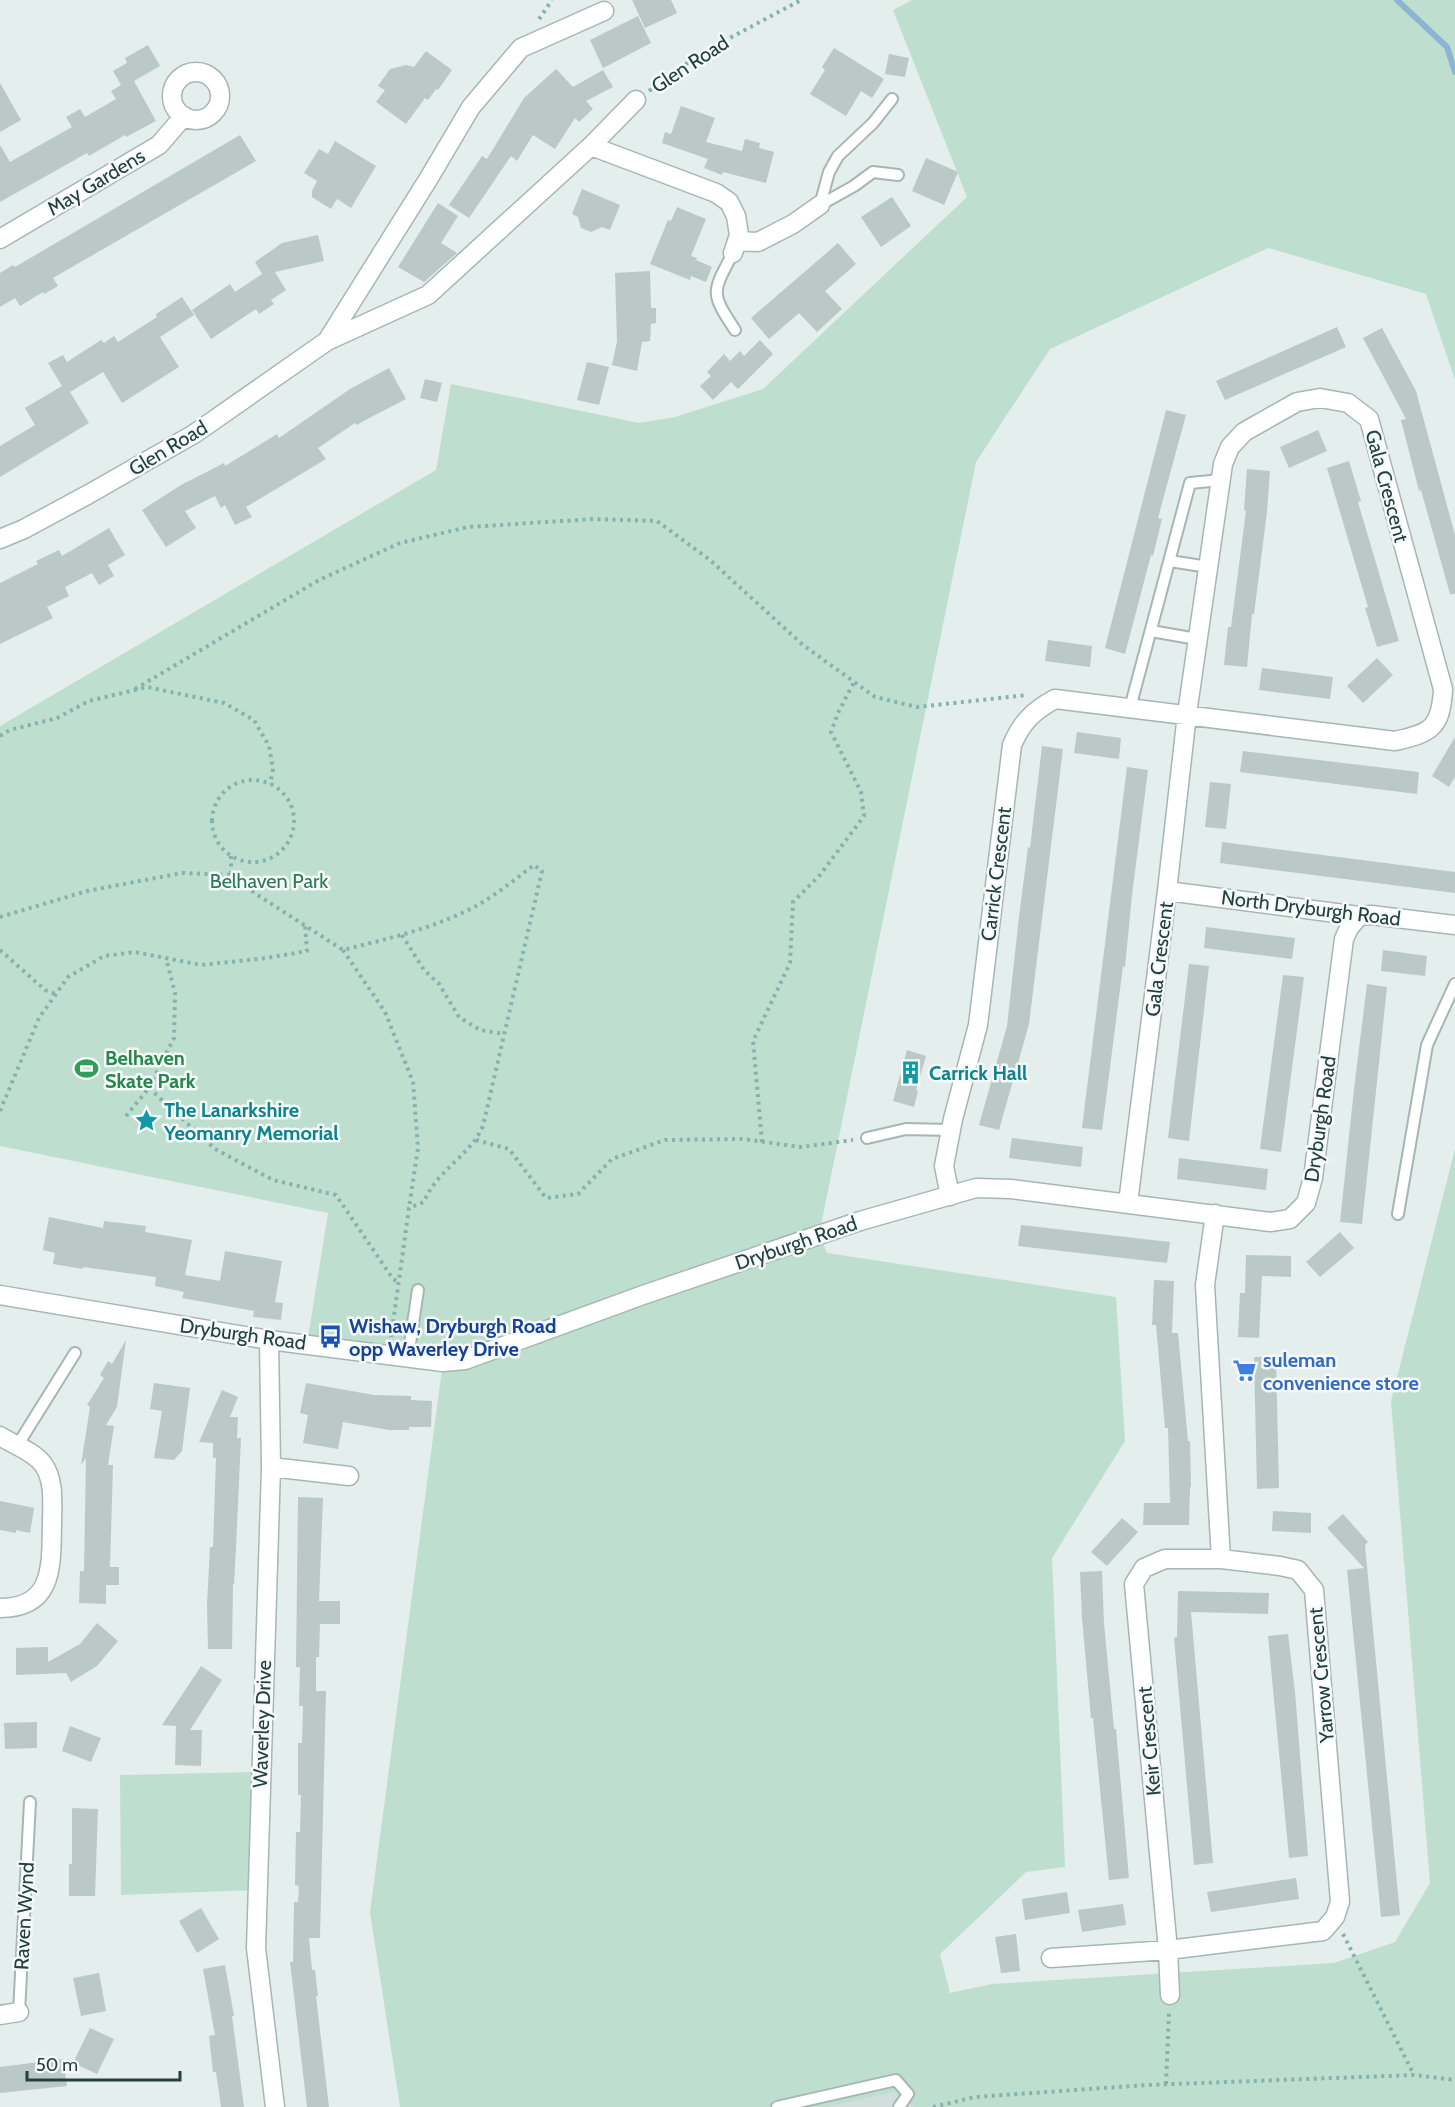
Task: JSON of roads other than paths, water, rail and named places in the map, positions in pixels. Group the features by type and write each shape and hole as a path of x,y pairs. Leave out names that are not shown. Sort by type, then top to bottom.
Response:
{"street":[{"name":"Glen Road","path":"327,341 471,107 521,48 604,11"},
{"name":"Glen Road","path":"0,539 89,495 194,434 327,341 428,295 591,146 636,100"},
{"name":"May Gardens","path":"0,239 159,145 184,116"},
{"path":"591,146 716,193 729,202 736,216 739,235 735,247"},
{"path":"735,247 758,242 793,224 820,204"},
{"name":"Gala Crescent","path":"1128,1203 1187,714 1223,464 1230,447 1244,432 1297,402 1320,398 1348,403 1369,419 1443,689 1442,708 1433,726 1417,736 1395,741 1187,714"},
{"name":"Carrick Crescent","path":"950,1196 944,1166 978,1025 1012,745 1020,727 1038,708 1055,699 1130,708"},
{"path":"1130,708 1187,714"},
{"name":"North Dryburgh Road","path":"1167,891 1359,916 1371,915 1455,925"},
{"name":"Dryburgh Road","path":"0,1295 269,1340 443,1362 465,1360 643,1295 860,1221 976,1188 1011,1188 1270,1222 1290,1219 1306,1203 1313,1178 1344,939 1349,927 1359,916"},
{"path":"1215,1214 1205,1285 1221,1559"},
{"name":"Waverley Drive","path":"269,1340 271,1467 256,1948 275,2107"},
{"path":"0,1436 35,1455 44,1465 50,1478 52,1492 51,1567 46,1584 37,1596 26,1604 15,1608 0,1608"},
{"path":"271,1467 348,1476"},
{"name":"Keir Crescent","path":"1170,1995 1168,1950 1134,1584 1144,1568 1165,1558 1221,1559"},
{"name":"Yarrow Crescent","path":"1168,1950 1323,1931 1335,1917 1340,1902 1314,1590 1298,1570 1221,1559"},
{"path":"1051,1958 1168,1950"},
{"name":"Raven Wynd","path":"0,2015 19,2012"}],"lane":[{"path":"820,204 829,172 838,156 873,123 892,99"},
{"path":"820,204 854,186 873,172 898,174"},
{"path":"735,247 716,285 715,294 718,305 735,330"},
{"path":"1130,708 1190,483 1221,480"},
{"path":"1170,561 1208,567"},
{"path":"1151,631 1197,639"},
{"path":"1398,1214 1427,1045 1455,984"},
{"path":"867,1138 906,1129 951,1130"},
{"path":"408,1357 418,1290"},
{"path":"17,1446 75,1353"},
{"name":"Raven Wynd","path":"19,2012 30,1802"},
{"path":"777,2107 896,2080 908,2094 899,2107"}],"waterway":[{"path":"1397,0 1447,47 1455,72"}],"place":[{"name":"Belhaven Skate Park","path":"87,1069"},
{"name":"Carrick Hall","path":"911,1073"},
{"name":"The Lanarkshire Yeomanry Memorial","path":"146,1121"},
{"name":"Wishaw, Dryburgh Road opp Waverley Drive","path":"331,1337"},
{"name":"suleman convenience store","path":"1245,1371"}],"park label":[{"name":"Belhaven Park","path":"269,881"}]}
